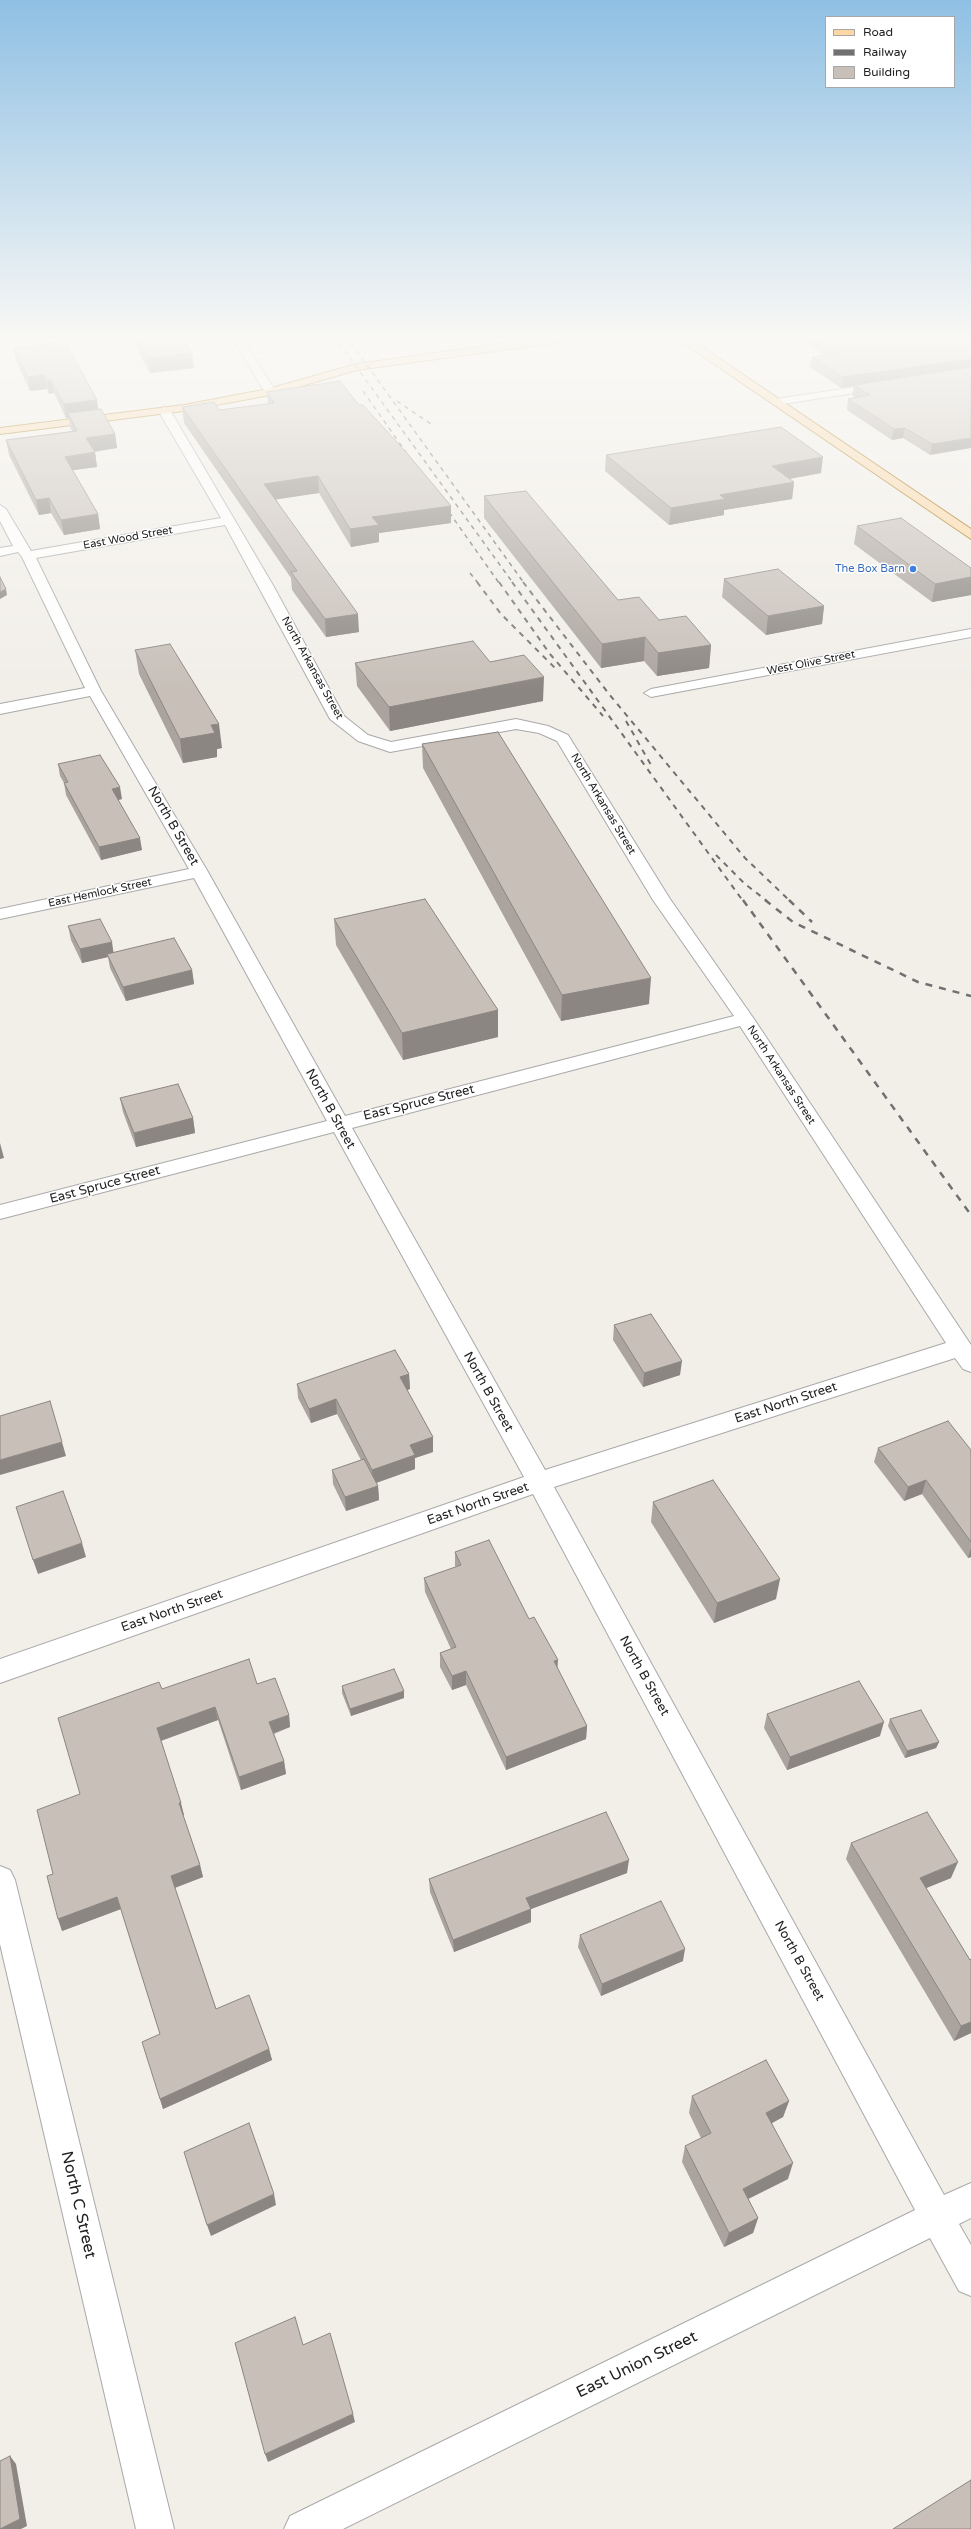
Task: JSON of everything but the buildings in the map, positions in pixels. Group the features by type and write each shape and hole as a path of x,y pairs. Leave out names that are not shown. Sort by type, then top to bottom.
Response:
{"main road":[{"path":"852,454 971,535"}],"street":[{"name":"North Arkansas Street","path":"192,454 228,521 267,587 338,719 363,738 390,747 516,724 543,729 563,738 662,900 745,1019 965,1355"},
{"name":"North B Street","path":"0,509 16,552 200,872 538,1482 971,2279"},
{"name":"East Wood Street","path":"16,552 228,521"},
{"name":"West Olive Street","path":"651,693 971,633"},
{"path":"0,709 94,690"},
{"name":"East Hemlock Street","path":"0,914 200,872"},
{"name":"East Spruce Street","path":"0,1212 338,1123 745,1019"},
{"name":"East North Street","path":"0,1672 538,1482 965,1355"},
{"name":"North C Street","path":"0,1880 155,2529"},
{"name":"East Union Street","path":"303,2529 971,2200"}],"railway":[{"path":"407,454 412,461"},
{"path":"420,454 513,583"},
{"path":"431,454 524,583"},
{"path":"444,505 499,583"},
{"path":"470,573 478,583"},
{"path":"477,582 501,614 557,670"},
{"path":"499,582 550,654 603,716"},
{"path":"512,582 743,901"},
{"path":"523,582 609,694 745,858 790,901"},
{"path":"626,721 651,765"},
{"path":"716,855 745,884 767,901"},
{"path":"743,900 971,1215"},
{"path":"765,900 793,922 918,982 971,996"},
{"path":"789,900 812,922"}],"place":[{"name":"The Box Barn","path":"913,569"}]}
